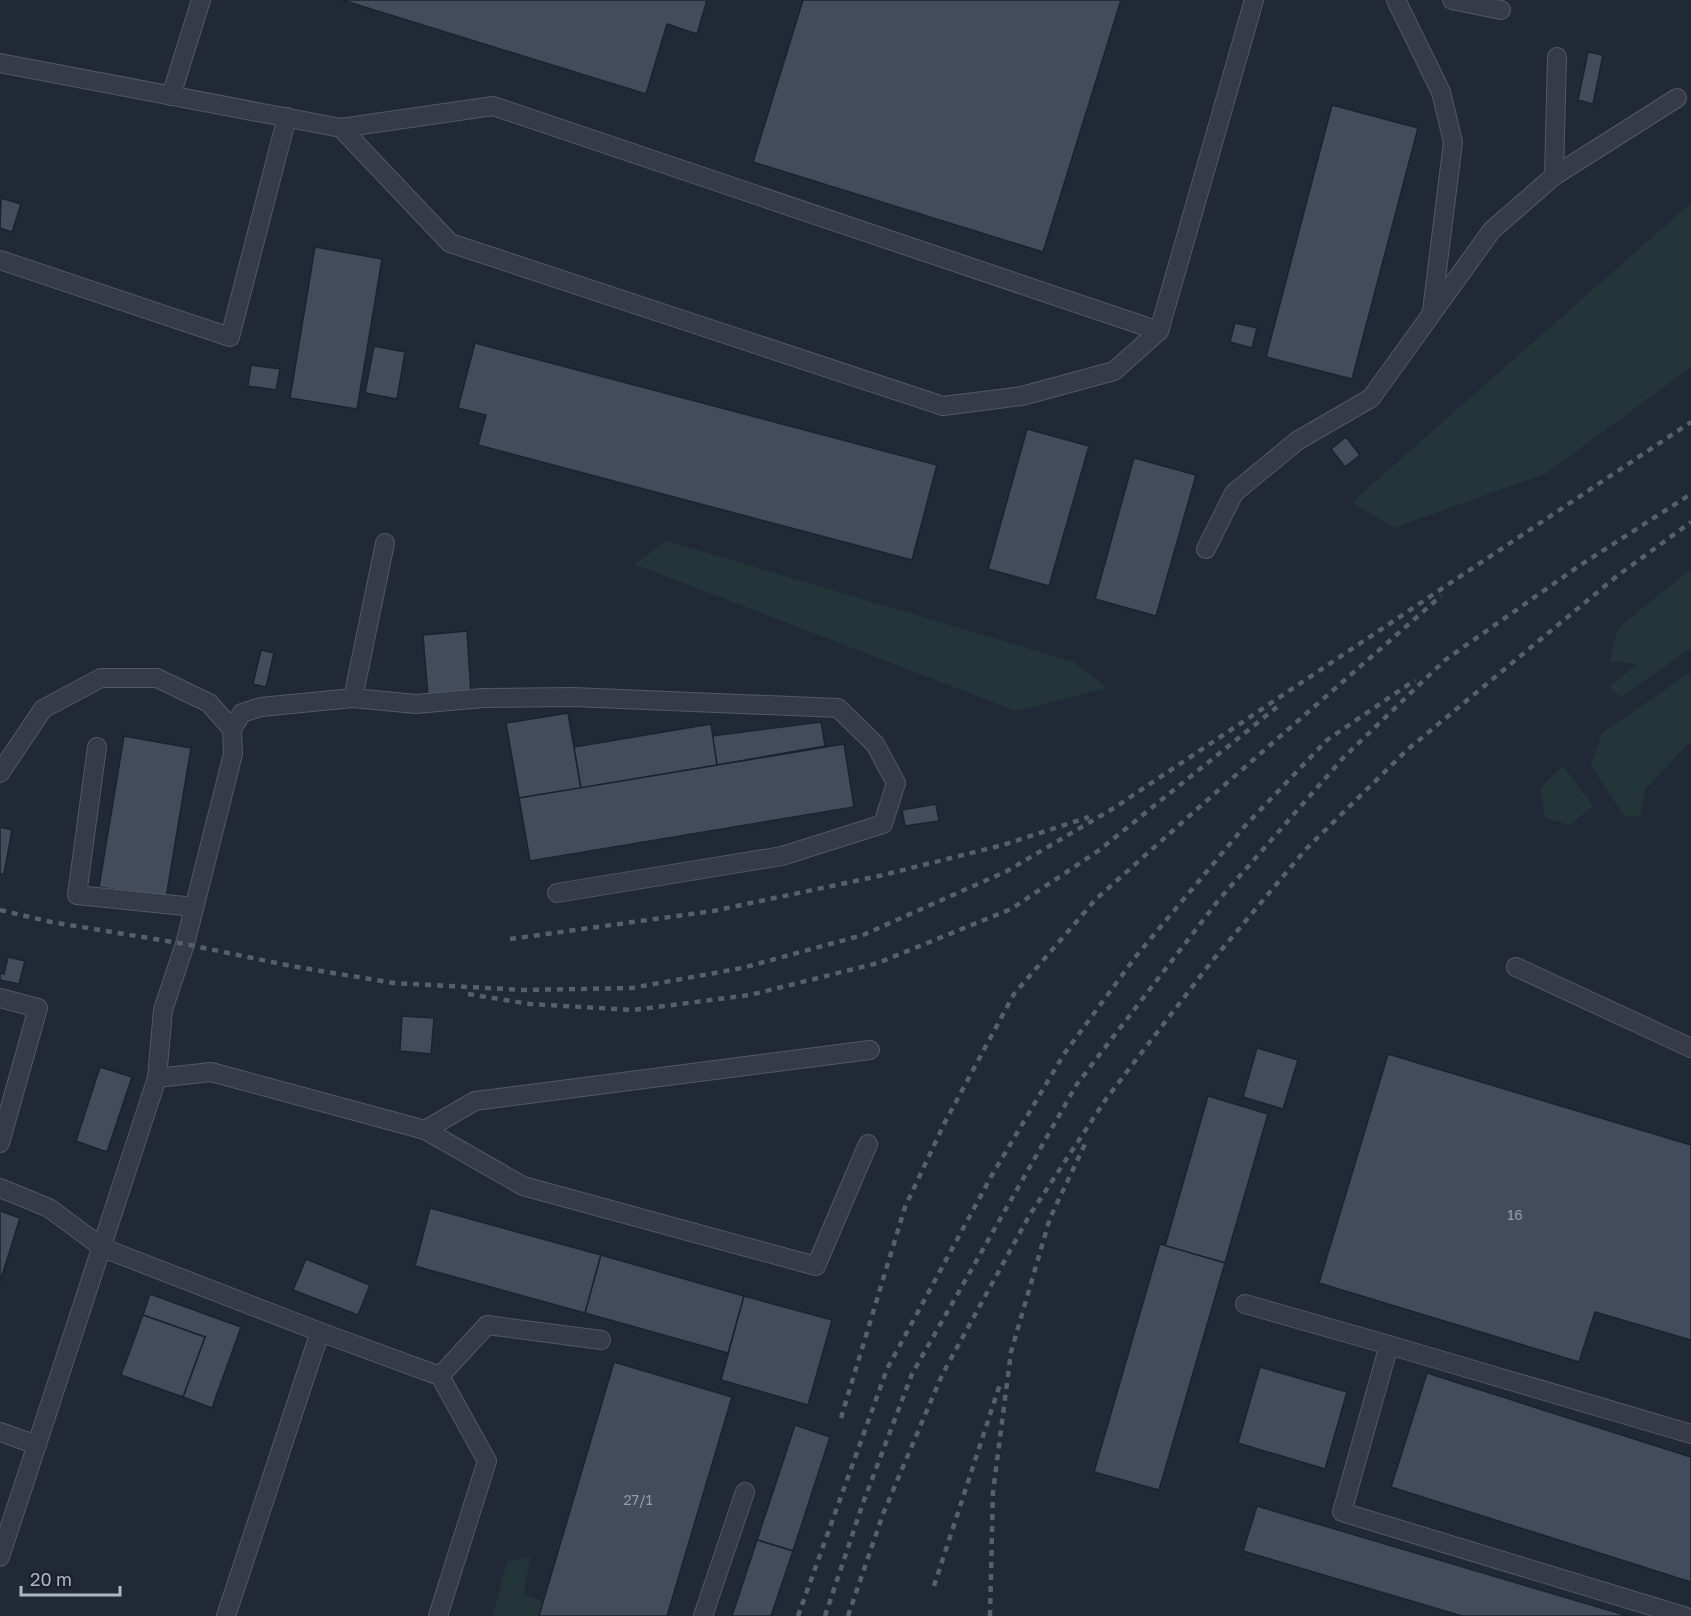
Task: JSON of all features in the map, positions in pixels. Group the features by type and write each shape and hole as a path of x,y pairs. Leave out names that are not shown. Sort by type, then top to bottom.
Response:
{"lane":[{"path":"171,96 201,0"},
{"path":"341,128 450,243 943,406 1022,396 1114,371 1159,331 1254,0"},
{"path":"1396,0 1441,92 1453,142 1432,313"},
{"path":"1452,0 1501,10"},
{"path":"1554,176 1557,57"},
{"path":"0,63 341,128 494,106 1159,331"},
{"path":"1206,549 1234,493 1297,441 1371,398 1492,230 1554,176 1677,98"},
{"path":"0,260 230,337 286,117"},
{"path":"353,699 385,543"},
{"path":"0,773 43,710 101,678 157,678 209,703 232,729"},
{"path":"0,1557 158,1078 163,1010 186,944 232,754 232,729 242,713 261,707 353,699 416,704 483,699 573,697 838,708 875,744 896,783 883,824 782,856 557,892"},
{"path":"97,747 77,895 194,907"},
{"path":"1516,967 1691,1048"},
{"path":"0,998 38,1008 0,1143"},
{"path":"425,1130 476,1101 870,1050"},
{"path":"158,1078 211,1072 425,1130 523,1186 816,1266 867,1144"},
{"path":"0,1188 49,1208 103,1248 440,1376 487,1461 438,1616"},
{"path":"1245,1304 1389,1344 1691,1434"},
{"path":"440,1376 487,1325 601,1340"},
{"path":"226,1616 320,1332"},
{"path":"1389,1344 1342,1512 1684,1616"},
{"path":"0,1432 37,1444"},
{"path":"703,1616 745,1492"}],"shaded area":[{"path":"1691,203 1691,367 1547,473 1394,528 1352,502"},
{"path":"667,541 1074,662 1107,688 1016,711 634,564"},
{"path":"1691,569 1691,648 1621,697 1609,687 1637,664 1610,661 1618,628"},
{"path":"1691,672 1691,741 1646,788 1640,816 1624,816 1591,766 1602,733"},
{"path":"1563,766 1593,806 1570,825 1545,818 1540,788"},
{"path":"530,1557 524,1594 543,1602 539,1616 493,1616 507,1562"}],"building":[{"path":"342,0 707,0 697,34 667,24 646,94"},
{"path":"803,0 1121,0 1043,252 753,162"},
{"path":"1588,52 1603,55 1593,104 1578,100"},
{"path":"1332,105 1418,128 1352,379 1266,357"},
{"path":"1,198 21,204 12,232 0,228"},
{"path":"315,247 382,259 357,409 290,398"},
{"path":"1235,323 1257,328 1252,348 1230,342"},
{"path":"475,343 937,465 912,560 478,445 486,415 458,408"},
{"path":"374,346 405,352 397,399 365,393"},
{"path":"251,365 280,369 276,390 248,386"},
{"path":"1027,429 1089,446 1049,586 988,569"},
{"path":"1346,437 1360,455 1345,467 1331,449"},
{"path":"1134,458 1196,475 1156,616 1095,599"},
{"path":"467,631 471,694 428,697 423,635"},
{"path":"261,650 274,653 266,687 253,684"},
{"path":"568,713 581,788 519,798 506,723"},
{"path":"821,722 825,746 717,765 712,736"},
{"path":"711,724 717,765 581,788 574,747"},
{"path":"124,736 191,748 166,898 99,887"},
{"path":"844,744 854,807 530,861 519,798"},
{"path":"936,804 939,821 905,826 902,810"},
{"path":"0,827 12,830 4,874 0,874"},
{"path":"8,957 25,961 19,984 0,980 0,973 4,974"},
{"path":"402,1016 434,1018 431,1054 400,1051"},
{"path":"1257,1048 1298,1060 1283,1109 1243,1097"},
{"path":"1388,1054 1691,1145 1691,1340 1595,1312 1579,1362 1319,1283"},
{"path":"100,1067 132,1077 107,1152 76,1141"},
{"path":"1208,1096 1268,1114 1225,1263 1165,1246"},
{"path":"430,1208 601,1255 585,1313 415,1266"},
{"path":"0,1211 20,1218 0,1282"},
{"path":"1160,1244 1225,1263 1159,1490 1094,1472"},
{"path":"601,1255 744,1296 728,1353 585,1313"},
{"path":"306,1259 370,1285 358,1315 293,1290"},
{"path":"150,1294 241,1327 212,1408 183,1397 205,1337 143,1315"},
{"path":"744,1296 832,1320 808,1405 721,1380"},
{"path":"143,1315 205,1337 183,1397 121,1375"},
{"path":"614,1362 732,1397 667,1616 539,1616"},
{"path":"1260,1367 1347,1392 1325,1469 1238,1443"},
{"path":"1427,1373 1691,1457 1691,1582 1391,1487"},
{"path":"795,1425 830,1437 793,1551 757,1540"},
{"path":"1257,1506 1628,1616 1462,1616 1243,1551"},
{"path":"757,1540 793,1551 771,1616 732,1616"}],"railway":[{"path":"0,910 51,922 185,944 291,966 394,983 524,990 632,988 742,968 863,935 1007,871 1114,808 1691,422"},
{"path":"825,1616 863,1503 912,1374 1077,1084 1217,902 1343,758 1445,660 1579,566 1691,494"},
{"path":"848,1616 883,1514 942,1375 1029,1216 1106,1099 1212,961 1306,849 1407,750 1617,576 1691,522"},
{"path":"841,1418 905,1207 945,1122 1014,994 1096,899 1441,596"},
{"path":"798,1616 887,1369 992,1175 1064,1054 1137,955 1244,827 1327,740 1415,680"},
{"path":"468,994 530,1004 633,1010 750,995 878,963 1011,909 1098,851 1277,707"},
{"path":"510,939 713,911 879,876 1003,845 1089,817"},
{"path":"990,1616 993,1492 1011,1352 1050,1218 1086,1142"},
{"path":"934,1586 1001,1381"}]}
